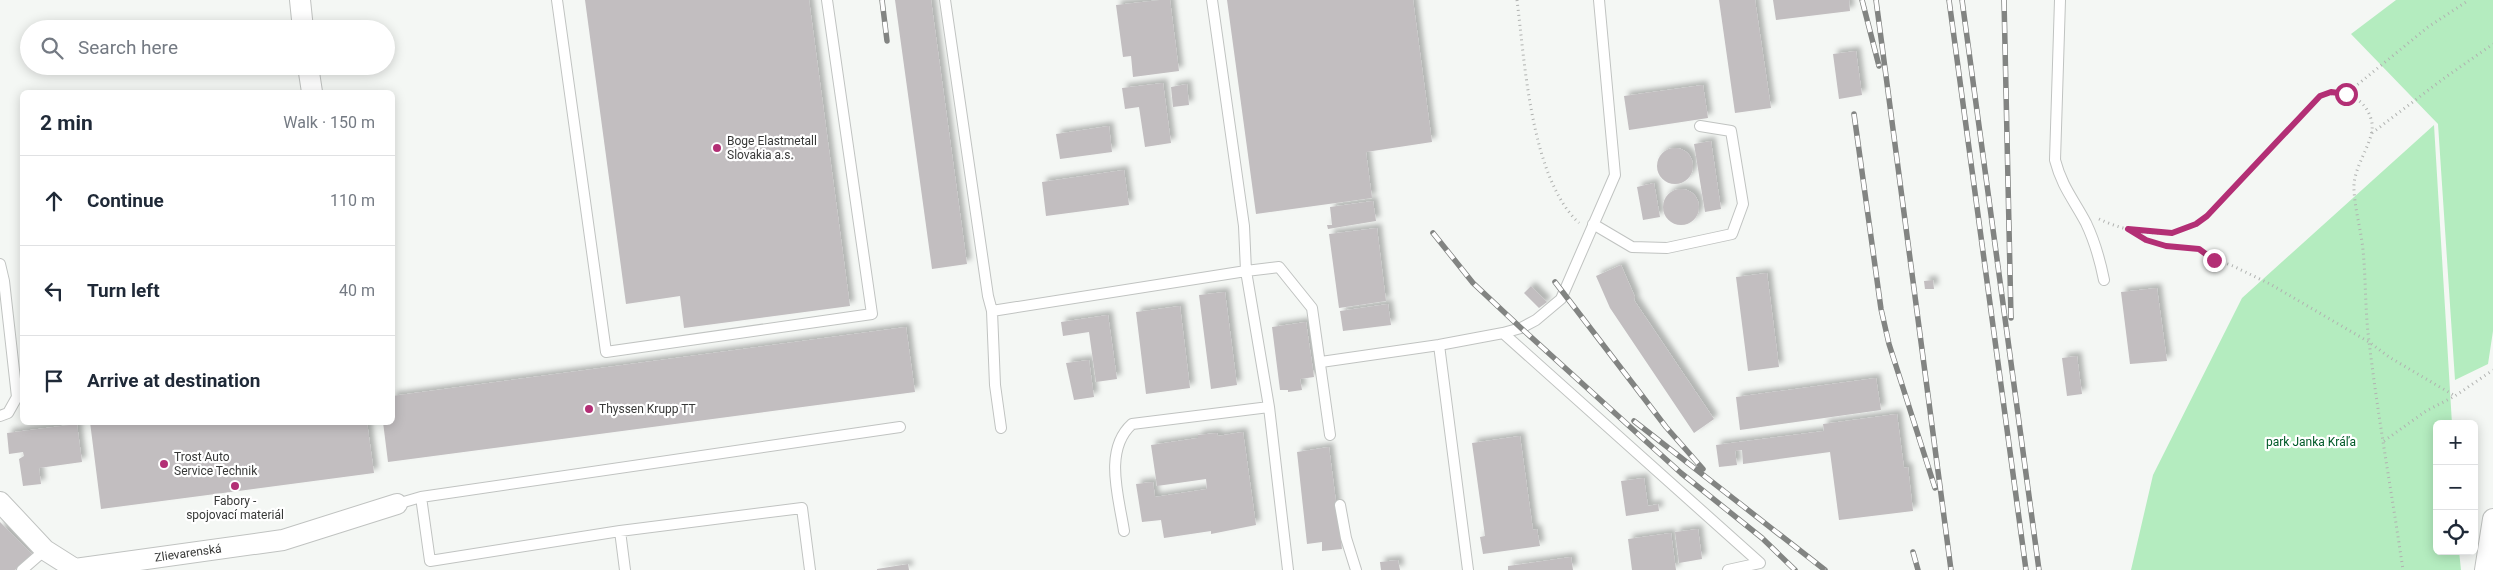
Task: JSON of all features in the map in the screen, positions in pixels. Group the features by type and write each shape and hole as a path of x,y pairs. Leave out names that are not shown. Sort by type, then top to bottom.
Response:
{"street":[{"path":"300,0 303,20"},
{"path":"309,75 312,90"},
{"name":"Zlievarenská","path":"0,502 45,550 75,569 283,540 397,504"},
{"path":"2485,570 2493,519"}],"lane":[{"path":"556,0 606,352 872,314 828,0"},
{"path":"945,0 988,296 992,311 995,386 1001,428"},
{"path":"1212,0 1244,226 1246,271 1269,407 1288,570"},
{"path":"1321,362 1439,345 1503,333 1521,328 1536,320 1561,299 1615,174 1599,0"},
{"path":"2060,0 2055,160 2061,181 2092,235 2099,254 2104,280"},
{"path":"1591,228 1632,247 1667,248 1732,234 1743,204 1731,131 1700,126"},
{"path":"0,264 4,281 16,397 8,413 0,416"},
{"path":"992,311 1279,267 1312,308 1330,435"},
{"path":"1503,333 1760,564 1728,570"},
{"path":"1439,345 1468,570"},
{"path":"1124,531 1117,483 1116,450 1122,432 1132,424 1269,407"},
{"path":"397,504 422,497 900,427"},
{"path":"422,497 431,565 620,531 802,508 810,570"},
{"path":"1340,505 1346,538 1356,570"},
{"path":"620,531 625,570"},
{"path":"22,570 45,550"}],"path":[{"path":"1517,0 1529,91 1539,144 1553,189 1576,220 1591,228"},
{"path":"2346,94 2393,54 2469,0"},
{"path":"2372,133 2493,44"},
{"path":"2128,229 2172,233 2196,224 2219,206 2320,96 2331,92 2346,94 2359,101 2367,109 2373,125 2372,133 2353,180 2361,236 2369,342 2403,570"},
{"path":"2096,217 2128,229 2146,240 2166,246 2199,249 2214,260 2234,266 2270,284 2369,342 2389,357 2455,396"},
{"path":"2384,441 2426,410 2455,396 2493,370"}],"green space":[{"path":"2396,0 2493,0 2493,331 2488,364 2455,380 2438,124 2351,34"},
{"name":"park Janka Kráľa","path":"2434,125 2452,420 2433,420 2433,555 2459,555 2461,570 2131,570 2153,475 2242,298"}],"building":[{"name":"Boge Elastmetall Slovakia a.s.","path":"585,0 809,0 850,306 684,328 680,296 626,304"},
{"path":"895,0 931,0 967,264 932,269"},
{"path":"1170,0 1179,71 1133,77 1131,56 1123,57 1116,5"},
{"path":"1227,0 1413,0 1432,142 1366,152 1372,198 1256,214"},
{"path":"1719,0 1755,0 1771,108 1735,113"},
{"path":"1773,0 1849,0 1850,11 1776,20"},
{"path":"1856,51 1862,95 1839,99 1833,54"},
{"path":"1163,83 1171,143 1145,147 1139,107 1125,109 1122,88"},
{"path":"1187,84 1189,105 1173,107 1171,87"},
{"path":"1703,85 1708,118 1629,130 1624,96"},
{"path":"1109,126 1112,152 1060,159 1056,134"},
{"path":"1711,141 1721,209 1705,212 1694,144"},
{"path":"1675,148 1682,149 1688,153 1692,159 1692,173 1688,179 1682,183 1675,184 1668,183 1662,179 1658,173 1657,166 1658,159 1662,153 1668,149"},
{"path":"1124,170 1129,205 1046,216 1042,182"},
{"path":"1654,183 1660,217 1643,220 1637,187"},
{"path":"1681,189 1688,190 1694,194 1698,200 1698,214 1694,220 1688,224 1681,225 1674,224 1668,220 1664,214 1663,207 1664,200 1668,194 1674,190"},
{"path":"1373,201 1376,221 1328,229 1327,225 1332,225 1330,207"},
{"path":"1377,228 1386,301 1339,308 1329,234"},
{"path":"1621,265 1635,297 1634,300 1714,419 1694,433 1610,308 1596,276"},
{"path":"1767,273 1779,367 1748,371 1736,277"},
{"path":"1933,280 1934,289 1925,289 1924,281"},
{"path":"1531,286 1547,302 1539,308 1524,293"},
{"path":"2157,288 2167,361 2130,364 2121,292"},
{"path":"1225,292 1237,385 1211,389 1199,295"},
{"path":"1388,304 1391,325 1343,331 1340,311"},
{"path":"1180,306 1190,388 1146,394 1136,312"},
{"path":"1108,315 1117,379 1096,382 1089,332 1063,336 1061,322"},
{"path":"1306,322 1314,377 1300,379 1302,390 1288,392 1288,390 1280,390 1272,327"},
{"name":"Thyssen Krupp TT","path":"906,327 915,392 388,462 383,425 395,425 395,396"},
{"path":"2077,356 2082,394 2067,396 2062,358"},
{"path":"1089,360 1094,397 1074,400 1066,363"},
{"path":"1876,378 1881,410 1740,430 1736,397"},
{"path":"1897,414 1904,468 1908,467 1913,511 1839,520 1830,452 1743,464 1742,450 1735,451 1737,465 1719,467 1716,445 1824,431 1823,424"},
{"path":"77,425 82,462 39,468 41,484 23,486 19,459 24,456 23,452 9,454 7,433"},
{"path":"90,425 367,425 374,473 101,509"},
{"path":"1243,432 1256,525 1211,534 1211,531 1164,538 1161,520 1142,522 1136,484 1153,482 1155,497 1207,489 1206,479 1157,486 1151,445 1198,438 1198,435 1217,433 1218,436"},
{"path":"1520,436 1533,530 1537,529 1540,546 1483,554 1480,537 1485,536 1472,443"},
{"path":"1329,447 1342,549 1322,551 1322,542 1307,544 1297,452"},
{"path":"1644,478 1648,506 1658,504 1659,511 1626,516 1621,481"},
{"path":"0,522 33,555 15,570 0,570"},
{"path":"1698,529 1702,559 1679,563 1675,532"},
{"path":"1671,533 1676,570 1632,570 1628,539"},
{"path":"1571,557 1573,570 1508,570 1508,566"},
{"path":"1398,560 1400,570 1381,570 1380,562"},
{"path":"908,564 909,570 877,570 877,569"}],"railway":[{"path":"882,0 887,41"},
{"path":"1862,0 1879,66"},
{"path":"1876,0 1951,570"},
{"path":"1949,0 2026,570"},
{"path":"1962,0 2039,570"},
{"path":"2004,0 2011,318"},
{"path":"1854,114 1881,309 1889,344 1935,488"},
{"path":"1433,233 1473,283 1521,328 1681,473 1762,538 1795,570"},
{"path":"1555,282 1666,427 1703,469"},
{"path":"1634,421 1825,570"},
{"path":"1913,552 1918,570"}],"place":[{"name":"Boge Elastmetall Slovakia a.s.","path":"717,148"},
{"name":"Thyssen Krupp TT","path":"589,409"},
{"name":"Trost Auto Service Technik","path":"164,464"},
{"name":"Fabory - spojovací materiál","path":"235,486"}],"route":[{"path":"2214,260 2194,247 2166,246 2146,240 2128,229 2172,233 2196,224 2219,206 2241,179 2320,96 2331,92 2346,94"}]}
